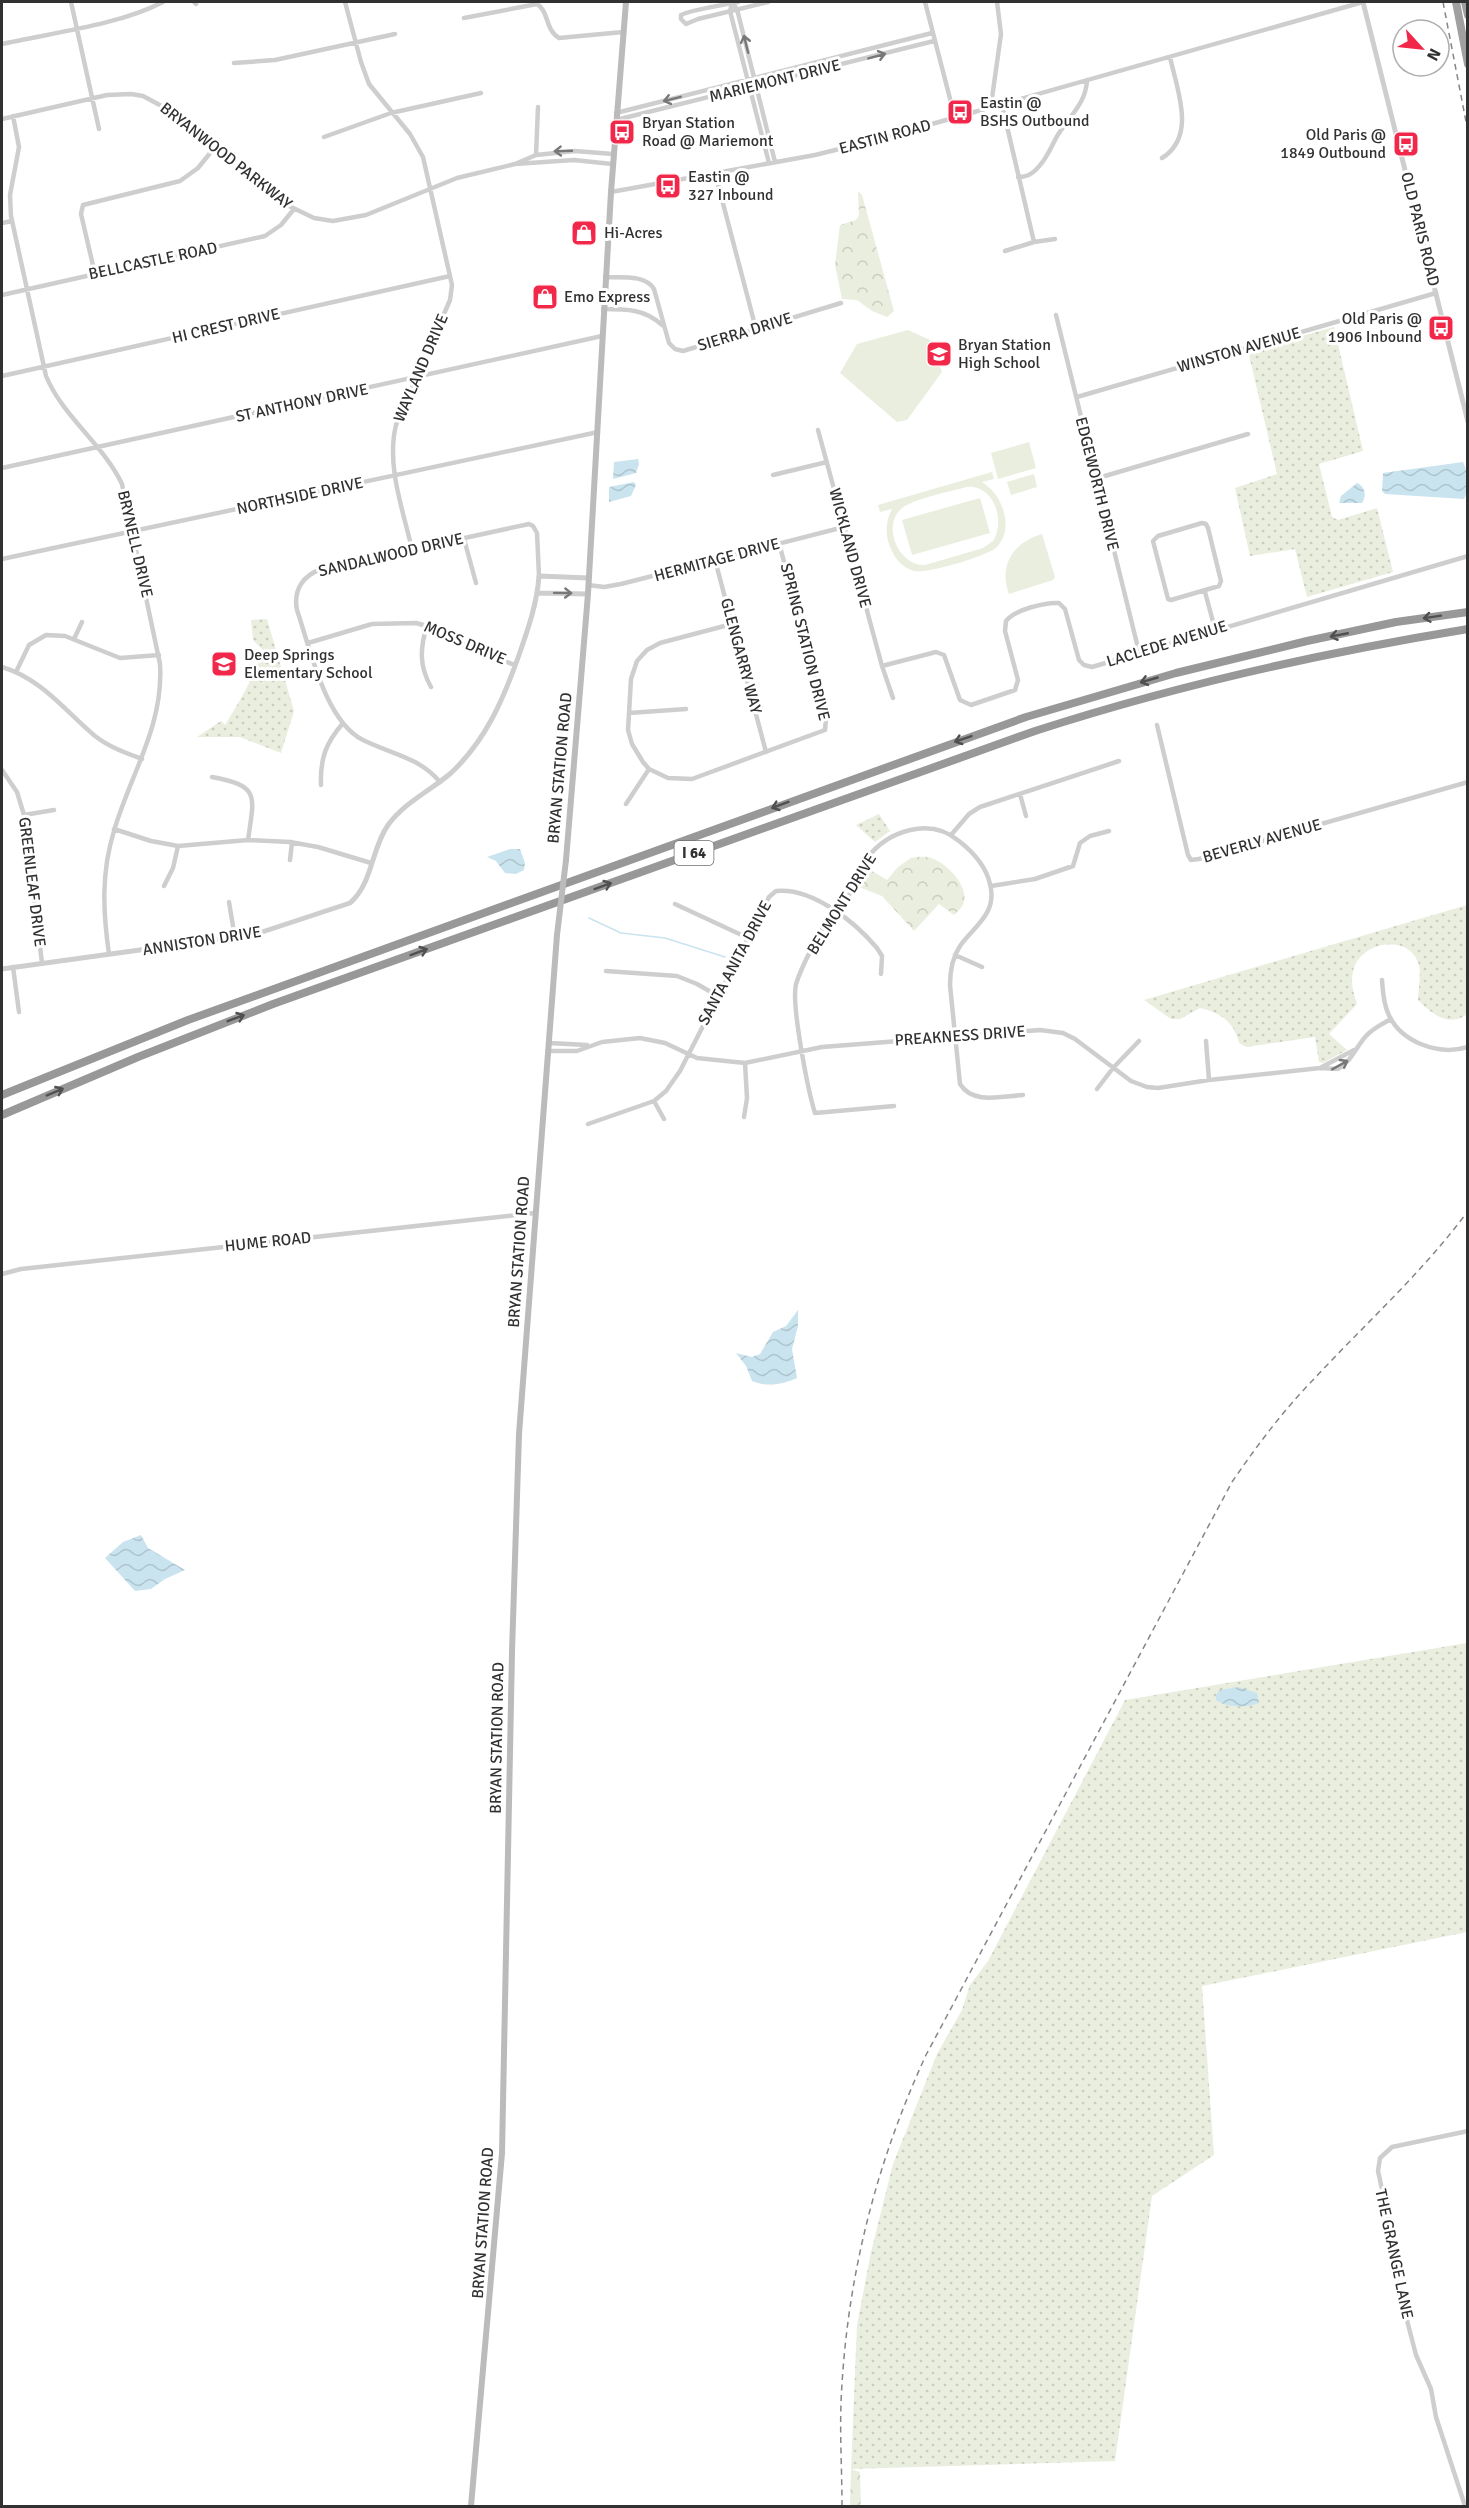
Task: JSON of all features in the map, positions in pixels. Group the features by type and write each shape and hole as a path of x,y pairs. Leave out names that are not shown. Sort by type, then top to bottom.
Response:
{"highway":[{"path":"1456,2 1464,20 1467,64"},
{"path":"1465,2 1467,15"},
{"name":"I 64","path":"2,1095 210,1011 1026,717 1176,672 1396,622 1467,612"},
{"name":"I 64","path":"2,1114 273,1004 1044,728 1127,703 1250,671 1345,650 1467,629"}],"main road":[{"name":"BRYAN STATION ROAD","path":"471,2506 502,2153 515,1544 522,1388 557,935 566,860 589,582 610,192 626,2"}],"street":[{"path":"70,2 99,129"},
{"path":"2,44 129,15 163,2"},
{"name":"WAYLAND DRIVE","path":"345,2 355,43 369,84 420,151 431,188 452,291 394,433 392,448 396,476 412,549"},
{"path":"738,2 695,12 687,11 681,15 681,19 686,24 690,24 698,19 768,2"},
{"path":"924,2 955,118"},
{"path":"992,98 1001,34 997,2"},
{"name":"EASTIN ROAD","path":"610,192 844,149 1363,2"},
{"name":"OLD PARIS ROAD","path":"1363,2 1467,422"},
{"path":"732,3 737,9 772,163"},
{"path":"732,3 730,11 747,80 772,163"},
{"path":"464,18 537,4 543,10 550,31 559,38 623,32"},
{"name":"MARIEMONT DRIVE","path":"616,117 747,80 932,33"},
{"path":"234,63 264,62 395,34"},
{"name":"MARIEMONT DRIVE","path":"616,117 749,88 934,41"},
{"path":"858,53 860,61"},
{"path":"1162,158 1174,147 1182,128 1182,113 1170,57"},
{"path":"1018,177 1033,172 1051,150 1059,133 1078,109 1086,91 1087,80"},
{"path":"324,137 391,113 481,93"},
{"name":"BRYANWOOD PARKWAY","path":"2,119 92,98 120,94 152,99 294,209 314,218 343,221 366,215 457,178 515,164 536,155 568,151 613,154"},
{"path":"1002,105 1034,242"},
{"path":"536,164 538,107"},
{"name":"BRYNELL DRIVE","path":"13,116 19,147 10,195 12,221 44,366 50,384 59,399 111,464 122,484 159,655 161,688 158,710 142,759 114,830 107,857 103,893 109,954"},
{"path":"95,274 81,214 83,205 180,182 198,168 215,147"},
{"name":"BRYANWOOD PARKWAY","path":"515,164 562,160 612,164"},
{"path":"715,173 756,329"},
{"name":"BELLCASTLE ROAD","path":"2,295 265,236 281,225 294,209"},
{"path":"2,223 12,221"},
{"path":"1005,251 1034,242 1055,239"},
{"name":"HI CREST DRIVE","path":"2,376 450,276"},
{"name":"SIERRA DRIVE","path":"605,277 641,279 649,282 654,289 663,325 672,347 683,351 841,303"},
{"name":"WINSTON AVENUE","path":"1077,397 1436,293"},
{"path":"603,309 643,312 663,325"},
{"name":"EDGEWORTH DRIVE","path":"1056,315 1098,478 1139,652"},
{"name":"ST ANTHONY DRIVE","path":"2,468 602,336"},
{"name":"WICKLAND DRIVE","path":"818,430 882,666 893,698"},
{"name":"NORTHSIDE DRIVE","path":"2,559 598,432"},
{"path":"1098,478 1248,434"},
{"path":"773,475 826,462"},
{"path":"1202,523 1206,524 1221,581 1216,588 1205,592 1174,600 1168,598 1154,538 1202,523"},
{"name":"SANDALWOOD DRIVE","path":"440,782 418,763 360,739 343,723 329,700 308,643 296,604 297,592 304,579 322,569 529,524 533,526"},
{"name":"ANNISTON DRIVE","path":"2,969 235,938 266,932 350,903 361,891 383,833 395,816 461,763 482,737 501,703 538,593 537,533 533,526"},
{"name":"HERMITAGE DRIVE","path":"589,582 615,585 844,527"},
{"path":"464,538 476,583"},
{"name":"SPRING STATION DRIVE","path":"649,769 668,778 692,779 824,732 827,722 779,543"},
{"name":"LACLEDE AVENUE","path":"882,666 936,652 947,659 958,696 967,705 1015,690 1018,680 1005,631 1006,621 1013,614 1056,602 1065,609 1079,660 1084,665 1092,667 1467,556"},
{"name":"GLENGARRY WAY","path":"715,560 766,752"},
{"path":"539,576 589,582"},
{"path":"1205,592 1215,629"},
{"path":"538,593 588,594"},
{"path":"74,639 82,622"},
{"name":"MOSS DRIVE","path":"308,643 372,624 407,622 427,625 476,651 515,665"},
{"path":"626,804 649,769 632,744 628,730 633,669 643,653 660,643 732,624"},
{"path":"427,625 421,659 424,674 431,687"},
{"path":"15,672 30,645 40,637 58,635 74,639 104,654 120,658 159,655"},
{"path":"2,666 57,699 97,738 142,759"},
{"path":"629,713 686,710"},
{"path":"321,785 324,750 343,723"},
{"name":"BEVERLY AVENUE","path":"1157,725 1191,860 1467,782"},
{"path":"951,835 969,814 980,807 1119,761"},
{"name":"GREENLEAF DRIVE","path":"2,771 17,792 24,814 42,963"},
{"path":"212,777 240,783 250,792 253,804 248,840"},
{"path":"1020,794 1026,816"},
{"path":"24,814 54,810"},
{"name":"BELMONT DRIVE","path":"894,1106 815,1113 795,1000 796,982 825,926 850,894 867,858 889,839 903,831 917,828 934,829 951,835 977,859 991,886"},
{"path":"114,830 178,846 248,840 292,842 318,847 371,863"},
{"path":"1023,1095 979,1098 968,1094 960,1084 950,985 955,955 984,919 989,907 991,886 1035,879 1073,866 1080,843 1090,836 1109,831"},
{"path":"290,860 292,842"},
{"path":"164,886 173,868 178,846"},
{"name":"SANTA ANITA DRIVE","path":"588,1124 654,1101 673,1082 769,897 776,891 795,892 814,897 835,912 877,948 882,956 881,974"},
{"path":"229,902 235,938"},
{"path":"675,904 748,938"},
{"path":"955,955 982,967"},
{"path":"13,967 19,1012"},
{"path":"606,971 677,976 718,996"},
{"path":"1382,980 1385,1004 1391,1019 1413,1040 1434,1049 1448,1051 1467,1047"},
{"name":"PREAKNESS DRIVE","path":"549,1043 589,1045 640,1038 665,1043 697,1058 714,1062 744,1064 833,1046 1051,1031 1075,1039 1131,1082 1152,1088 1320,1068 1338,1069 1349,1060 1367,1035 1391,1019"},
{"path":"1097,1089 1139,1041"},
{"path":"1206,1041 1209,1080"},
{"name":"PREAKNESS DRIVE","path":"548,1051 577,1051 589,1045"},
{"name":"PREAKNESS DRIVE","path":"1320,1068 1355,1050"},
{"path":"744,1064 747,1098 744,1117"},
{"path":"654,1101 664,1119"},
{"name":"HUME ROAD","path":"2,1274 21,1269 535,1213"},
{"name":"THE GRANGE LANE","path":"1465,2506 1436,2417 1431,2389 1416,2355 1395,2274 1390,2226 1378,2171 1380,2158 1392,2147 1467,2131"}],"green space":[{"path":"858,191 862,195 894,311 887,317 872,311 857,300 842,299 835,265 840,225 856,220 859,215"},
{"path":"1334,327 1363,451 1319,464 1332,517 1338,520 1377,508 1393,572 1307,597 1295,549 1250,556 1235,488 1277,474 1248,351"},
{"path":"908,330 930,340 942,372 907,420 897,422 840,373 857,344"},
{"path":"1029,442 1036,468 998,479 991,453"},
{"path":"992,472 994,479 982,482 995,494 1004,511 1005,530 997,547 991,551 944,567 914,571 900,563 889,544 887,524 892,509 880,512 878,505","holes":["966,487 984,491 990,497 998,514 997,533 993,541 983,548 925,565 916,564 901,553 893,536 895,518 900,510 912,502 931,496"]},
{"path":"1034,474 1037,487 1011,495 1007,482"},
{"path":"980,498 990,533 912,555 902,520"},
{"path":"1042,534 1055,577 1053,580 1009,594 1006,574 1011,556 1023,543"},
{"path":"267,619 294,711 281,753 240,737 197,737 221,721 225,725 236,707 263,650 253,640 251,620"},
{"path":"879,814 890,831 875,842 856,825"},
{"path":"929,857 943,864 960,883 964,897 962,907 954,915 939,904 914,931 882,896 859,887 867,868 887,880 898,867 911,858"},
{"path":"1467,905 1467,1014 1454,1020 1441,1018 1429,1010 1418,1000 1419,966 1412,953 1393,944 1373,948 1357,962 1353,972 1352,984 1357,1004 1329,1034 1347,1050 1323,1063 1319,1062 1315,1037 1246,1047 1239,1043 1230,1024 1214,1013 1200,1008 1180,1019 1171,1019 1144,1000"},
{"path":"1467,1643 1467,1932 1202,1986 1214,2155 1152,2196 1115,2461 851,2469 857,2325 871,2252 893,2164 937,2054 962,2010 970,1985 988,1961 1125,1700"},
{"path":"851,2469 860,2472 861,2506 850,2506"}],"water":[{"path":"638,459 636,473 613,479 614,462"},
{"path":"1463,462 1467,481 1464,499 1385,494 1382,491 1383,473"},
{"path":"634,482 636,485 631,496 609,502 609,487"},
{"path":"1357,483 1362,486 1364,492 1362,503 1339,503 1341,496"},
{"path":"510,849 520,849 525,863 524,870 516,874 505,873 496,861 487,857"},
{"path":"798,1310 798,1326 792,1349 797,1378 774,1384 752,1381 746,1366 736,1353 752,1357 760,1354 773,1332 786,1326"},
{"path":"141,1535 148,1548 185,1570 165,1579 151,1589 135,1591 105,1558 123,1542"},
{"path":"1239,1687 1257,1693 1259,1703 1237,1706 1226,1705 1216,1700 1216,1695 1220,1690"}],"waterway":[{"path":"589,918 621,933 665,938 725,957"}],"railway":[{"path":"1443,2 1468,132"},
{"path":"842,2506 842,2384 851,2299 880,2174 926,2055 1232,1482 1290,1405 1432,1256 1468,1211"}],"place":[{"name":"Eastin @ BSHS Outbound","path":"960,112"},
{"name":"Bryan Station Road @ Mariemont","path":"622,132"},
{"name":"Old Paris @ 1849 Outbound","path":"1406,144"},
{"name":"Eastin @ 327 Inbound","path":"668,186"},
{"name":"Hi-Acres","path":"584,233"},
{"name":"Emo Express","path":"545,297"},
{"name":"Old Paris @ 1906 Inbound","path":"1441,328"},
{"name":"Bryan Station High School","path":"939,354"},
{"name":"Deep Springs Elementary School","path":"224,664"}]}
